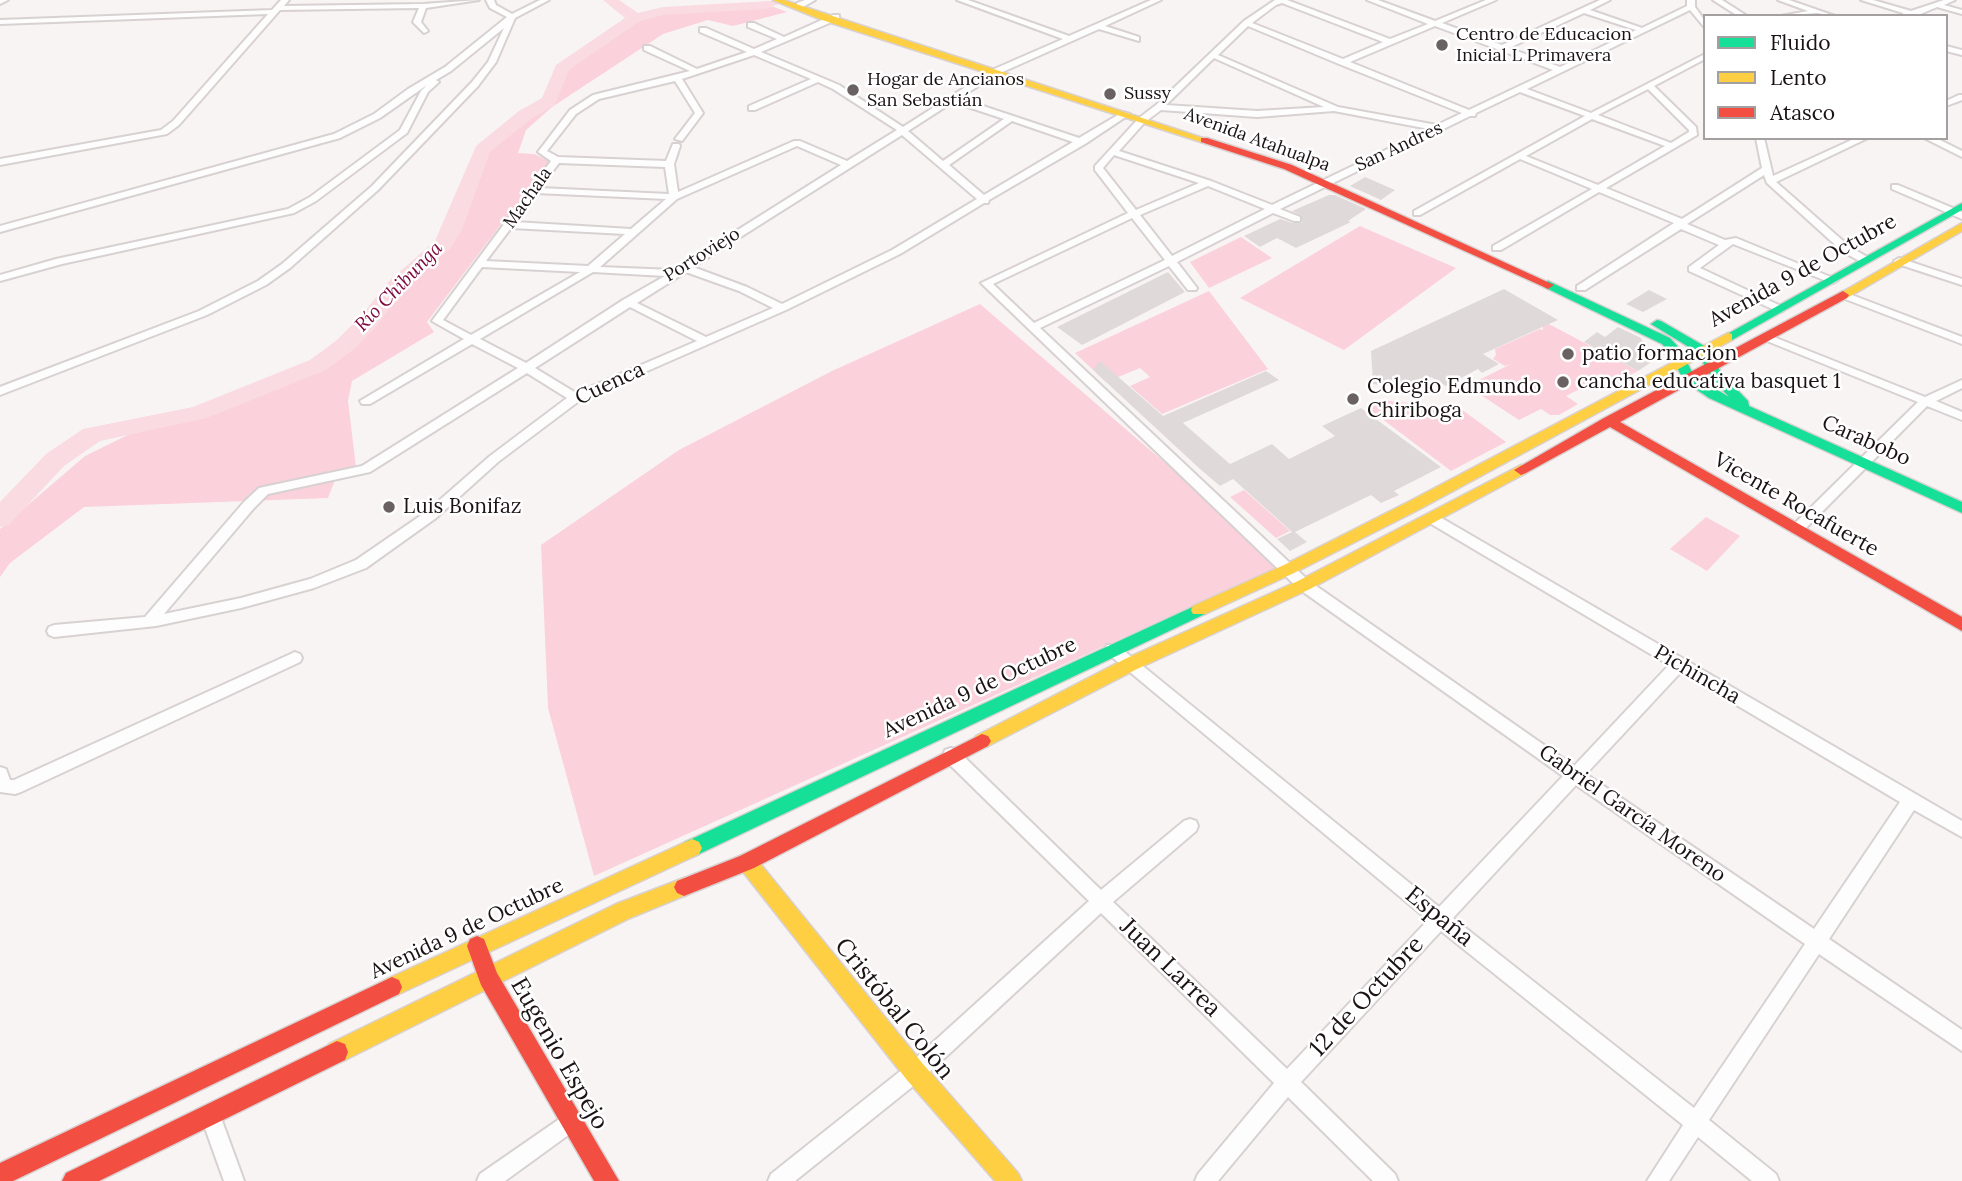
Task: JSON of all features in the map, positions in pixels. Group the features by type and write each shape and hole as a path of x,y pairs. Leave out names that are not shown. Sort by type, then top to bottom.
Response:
{"main road":[{"name":"Avenida Atahualpa","path":"795,3 832,18 1239,141 1329,180 1666,341 1682,360 1689,378"},
{"name":"Avenida Atahualpa","path":"1000,70 1126,114 1150,113"},
{"name":"Avenida Atahualpa","path":"1329,180 1417,213 1497,248 1680,335 1702,350 1710,365"},
{"name":"Avenida 9 de Octubre","path":"0,1175 477,946 799,799 1112,649 1289,569 1415,505 1958,212"},
{"name":"Avenida 9 de Octubre","path":"74,1181 623,911 747,862 1130,664 1304,585 1433,519 1710,365 1844,295 1962,226"},
{"name":"Carabobo","path":"1710,365 1751,412"},
{"name":"Carabobo","path":"1689,378 1714,395 1962,508"},
{"name":"Vicente Rocafuerte","path":"1609,421 1962,625"},
{"name":"Cristóbal Colón","path":"747,862 915,1072 1010,1181"},
{"name":"Eugenio Espejo","path":"477,946 488,978 607,1181"}],"street":[{"path":"0,162 164,132 176,123 285,0"},
{"path":"0,22 423,6 475,0"},
{"path":"490,0 493,6 512,18"},
{"path":"0,278 60,261 291,211 313,199 404,131 425,91 448,69 512,18 545,0"},
{"path":"961,0 1069,39"},
{"name":"Portoviejo","path":"149,622 264,491 366,468 1000,70 1157,0"},
{"path":"1192,288 1098,168 1150,113 1247,23 1273,3 1282,0 1390,42"},
{"path":"1371,0 1559,69"},
{"path":"1342,61 1492,0"},
{"path":"1502,48 1606,0"},
{"path":"1717,0 1741,14"},
{"path":"1782,0 1826,14"},
{"path":"1865,0 1906,14"},
{"path":"1912,14 1944,2 1962,12"},
{"path":"1691,4 1703,23"},
{"name":"San Andres","path":"1034,327 1691,4"},
{"path":"423,6 417,22 424,31"},
{"path":"1583,10 1642,30"},
{"path":"1797,14 1816,11"},
{"path":"0,391 203,313 262,283 286,266 375,188 475,83 492,62 512,18"},
{"name":"Machala","path":"575,398 527,368 437,321 510,225 555,160 542,152 573,112 587,102 638,86 677,78 754,52 832,18"},
{"path":"1247,23 1472,114"},
{"path":"751,26 783,39"},
{"path":"1098,26 1136,39"},
{"path":"703,30 836,87 902,130 985,201"},
{"path":"648,48 696,71"},
{"path":"1213,55 1336,109 1437,128"},
{"path":"1417,213 1703,57"},
{"path":"0,229 337,136 377,116 448,69"},
{"path":"674,197 669,164 677,142 699,113 677,78"},
{"path":"752,108 818,79"},
{"path":"1497,248 1695,131 1649,85"},
{"path":"1520,89 1672,146"},
{"path":"953,99 1082,142"},
{"path":"1150,113 1257,114 1336,109"},
{"name":"Cuenca","path":"54,631 149,622 314,583 361,564 431,515 494,459 575,398 782,307 896,252 1126,114"},
{"path":"943,165 1011,118"},
{"path":"1760,140 1770,181 1846,250 1865,260"},
{"path":"1770,181 1860,140"},
{"path":"1932,140 1962,154"},
{"path":"366,401 471,337 590,270 674,197 797,143 849,165"},
{"path":"1113,152 1208,183 1297,219"},
{"path":"1519,156 1679,223 1833,280"},
{"path":"555,160 669,164"},
{"path":"1581,288 1767,169"},
{"path":"1133,214 1208,183"},
{"path":"1895,187 1958,212"},
{"path":"533,190 674,197"},
{"name":"Gabriel García Moreno","path":"1133,214 986,283 1304,585 1574,775 1962,1041"},
{"path":"510,225 635,232"},
{"path":"1729,242 1693,269 1779,309"},
{"path":"1899,261 1962,282"},
{"path":"479,264 590,270 678,270 743,289 782,307"},
{"path":"1844,295 1962,341"},
{"path":"627,302 706,341"},
{"path":"1766,337 1962,416"},
{"path":"1797,529 1926,401 1962,384"},
{"name":"Pichincha","path":"1433,519 1962,830"},
{"name":"España","path":"1112,649 1440,919 1769,1181"},
{"path":"0,774 5,787 15,787 295,658"},
{"name":"12 de Octubre","path":"1205,1181 1287,1083 1679,664"},
{"name":"Juan Larrea","path":"951,755 1388,1181"},
{"path":"1657,1181 1911,800"},
{"path":"778,1181 915,1072 1101,901 1190,826"},
{"path":"210,1114 234,1181"},
{"path":"487,1181 571,1121"}],"shaded area":[{"path":"774,7 787,12 733,26 708,20 663,34 552,107 526,130 518,153 534,154 549,161 427,322 434,332 352,381 348,401 357,476 335,480 328,498 84,507 10,563 0,577 0,529 85,456 138,430 222,407 286,385 331,362 373,328 398,294 440,254 461,226 492,145 559,92 570,66 635,23 654,16 686,11"},
{"path":"1360,226 1456,268 1344,350 1240,298"},
{"path":"1241,237 1272,258 1209,288 1190,262"},
{"path":"1209,291 1268,369 1162,414 1130,386 1150,377 1140,368 1106,382 1075,353"},
{"path":"980,304 1284,565 594,876 548,708 541,545 679,450 832,371"},
{"path":"1543,321 1638,371 1605,389 1593,382 1566,396 1578,404 1559,415 1550,415 1541,409 1519,420 1467,386 1511,364 1505,366 1493,359 1496,355 1495,349 1543,330"},
{"path":"1381,400 1461,409 1506,442 1451,471 1365,406"},
{"path":"1244,490 1290,531 1276,538 1230,497"},
{"path":"1706,517 1740,536 1707,571 1670,549"}],"building":[{"path":"1365,177 1395,190 1381,200 1350,186"},
{"path":"1335,195 1366,209 1348,221 1351,222 1296,248 1277,238 1260,247 1244,236 1280,219 1302,223 1302,216 1292,211"},
{"path":"1168,272 1185,292 1082,345 1057,327"},
{"path":"1504,289 1558,320 1483,354 1499,364 1482,373 1478,369 1446,386 1431,377 1412,385 1413,389 1373,384 1371,351"},
{"path":"1649,290 1667,299 1643,312 1626,304"},
{"path":"1618,327 1641,338 1653,361 1638,371 1584,342 1597,332 1605,337"},
{"path":"1100,361 1163,416 1266,371 1279,380 1183,423 1230,464 1272,444 1289,459 1335,436 1322,426 1361,408 1441,467 1394,491 1399,495 1381,503 1371,495 1295,532 1307,542 1290,551 1277,539 1292,532 1233,479 1220,486 1200,469 1093,370"}],"waterway":[{"path":"610,0 635,18"},
{"name":"Río Chibunga","path":"635,18 663,11 766,5 781,0"},
{"name":"Río Chibunga","path":"0,518 55,460 92,435 199,413 318,365 345,345 370,320 396,285 443,245 452,230 482,150 525,115 549,101 562,68 635,18"}],"traffic: fast":[{"path":"1728,337 1962,206"},
{"path":"1548,285 1666,341 1675,350 1689,378 1714,395 1962,508"},
{"path":"1657,324 1702,350 1717,376 1743,404"},
{"path":"692,848 1199,610"}],"traffic: slow":[{"path":"777,0 825,18 1204,140"},
{"path":"1843,295 1962,226"},
{"path":"1199,610 1289,569 1415,505 1728,337"},
{"path":"982,741 1131,664 1304,585 1521,470"},
{"path":"392,987 692,848"},
{"path":"747,862 915,1072 1010,1181"},
{"path":"337,1052 623,911 684,887"}],"traffic: jam":[{"path":"1204,140 1288,167 1548,285"},
{"path":"1521,470 1843,295"},
{"path":"1609,421 1962,625"},
{"path":"684,887 747,862 982,741"},
{"path":"477,946 488,978 607,1181"},
{"path":"0,1175 392,987"},
{"path":"74,1181 337,1052"}],"place":[{"name":"Centro de Educacion Inicial L Primavera","path":"1442,45"},
{"name":"Hogar de Ancianos San Sebastián","path":"853,90"},
{"name":"Sussy","path":"1110,94"},
{"name":"patio formacion","path":"1568,354"},
{"name":"cancha educativa basquet 1","path":"1563,382"},
{"name":"Colegio Edmundo Chiriboga","path":"1353,399"},
{"name":"Luis Bonifaz","path":"389,507"}]}
